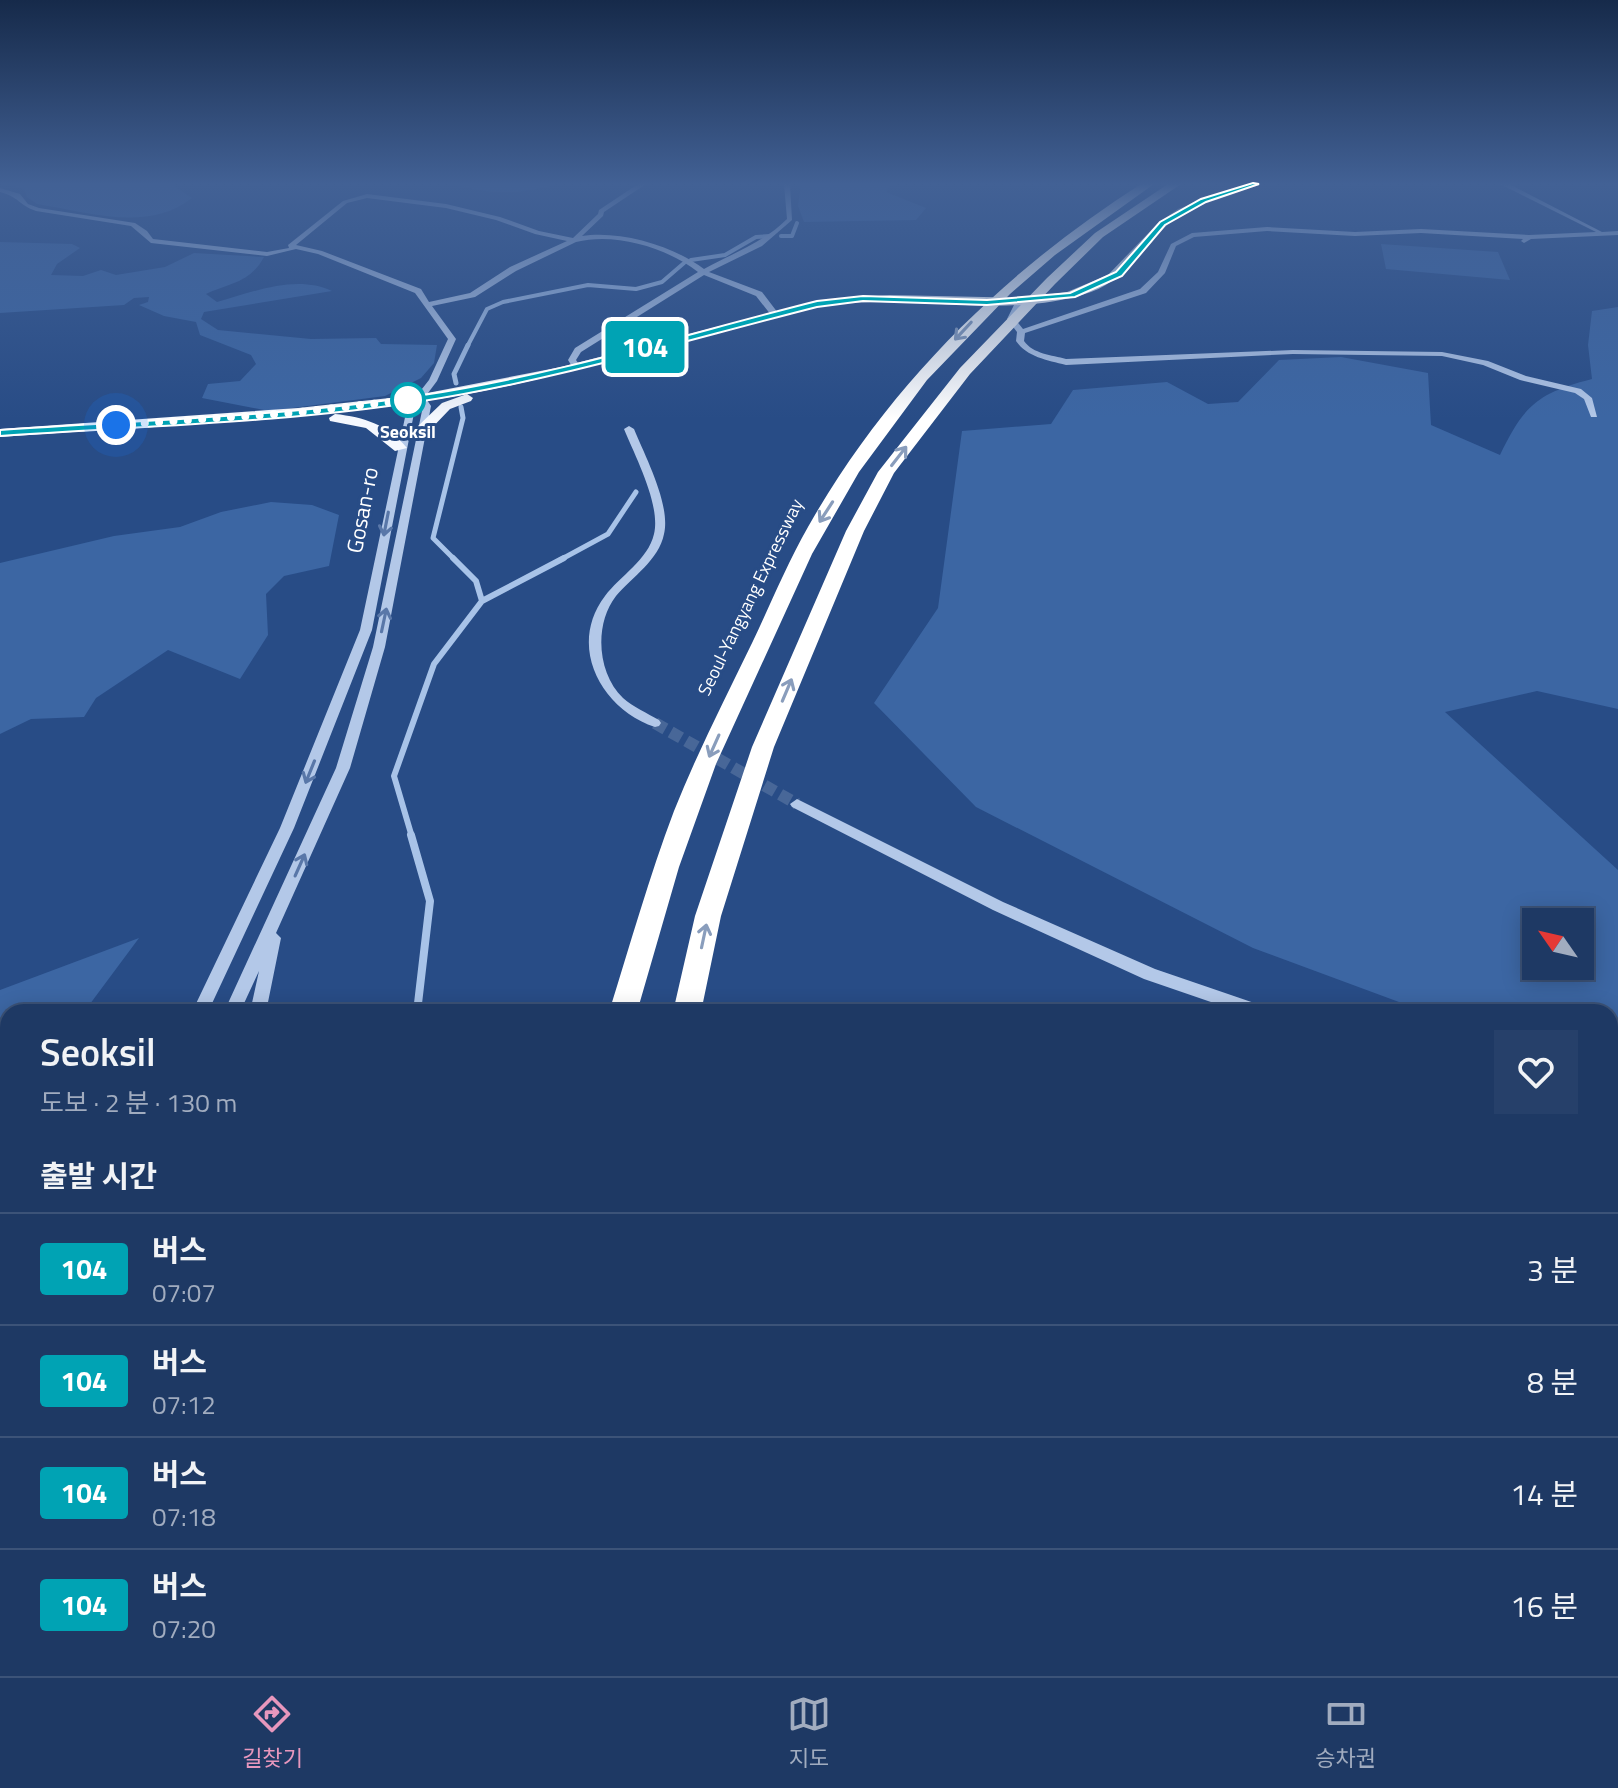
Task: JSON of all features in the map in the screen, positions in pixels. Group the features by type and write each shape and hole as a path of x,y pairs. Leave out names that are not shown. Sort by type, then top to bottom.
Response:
{"highway":[{"name":"Seoul-Yangyang Expressway","path":"625,1004 659,890 697,782 818,525 859,460 919,380 968,325 1035,262"},
{"path":"689,1004 708,916 763,747 855,531 886,472 965,371 1071,262"}],"main road":[{"path":"422,430 446,406 515,382 774,313 863,298 1014,301 1072,295 1107,282 1129,262"},
{"path":"0,433 291,413 421,398 515,382"},
{"path":"291,413 370,423 387,433 400,448"}],"street":[{"path":"346,262 418,291 452,339 444,361 421,398"},
{"path":"429,304 472,295 527,262"},
{"path":"690,262 703,272 759,294 774,313"},
{"path":"576,366 572,360 578,350 724,262"},
{"path":"1021,332 1143,291 1161,273 1166,262"},
{"path":"1014,301 1018,305 1011,319 1021,332 1020,341 1025,348 1066,362 1293,352 1453,356 1578,391 1588,398 1594,415"},
{"name":"Gosan-ro","path":"204,1004 287,828 366,630 400,448 411,408 421,398 427,406 379,647 343,768 236,1004"},
{"path":"629,429 659,516 660,535 649,554 606,601 596,628 596,653 602,678 618,700 655,723"},
{"path":"797,804 998,906 1150,974 1237,1004"},
{"path":"260,1004 279,911"}],"shaded area":[{"path":"0,262 60,262 51,275 83,276 101,270 116,275 165,267 175,262 261,262 246,277 206,294 217,302 289,284 318,286 332,291 204,312 201,319 218,330 311,339 376,338 381,344 437,345 434,363 421,378 385,396 269,411 202,398 208,384 240,381 256,364 251,355 200,335 196,322 164,316 139,305 148,302 149,297 134,298 124,305 0,313"},
{"path":"1385,262 1502,262 1510,280 1386,269"},
{"path":"1618,307 1618,709 1537,691 1445,712 1618,870 1618,1004 1404,1004 1253,948 976,807 874,703 938,608 962,431 1051,424 1073,390 1167,382 1208,404 1238,402 1279,360 1341,357 1428,373 1431,425 1500,455 1517,424 1535,404 1558,390 1592,379 1588,345 1592,311"},
{"path":"271,502 312,505 339,515 329,566 284,576 266,594 268,635 240,679 168,650 96,698 84,717 31,719 0,734 0,563 114,536 180,527 221,512"},
{"path":"139,938 90,1004 0,1004 0,990"}],"waterway":[{"path":"467,346 487,309 503,302 588,285 636,289 662,282 684,263"},
{"path":"456,383 454,374 467,346"},
{"path":"461,407 463,418 433,538 476,581 482,601"},
{"path":"560,560 608,534 636,492"},
{"path":"482,601 564,558"},
{"path":"412,837 394,776 434,664 482,601"},
{"path":"411,835 430,901 418,1004"}],"tunnel":[{"path":"655,723 797,804"}],"bus line":[{"name":"104","path":"0,433 291,413 421,398 515,382 817,304 863,298 987,302 1072,295 1107,282 1128,262"}],"place":[{"name":"Seoksil","path":"408,400"}],"route":[{"path":"116,425 340,409 408,400"}]}
